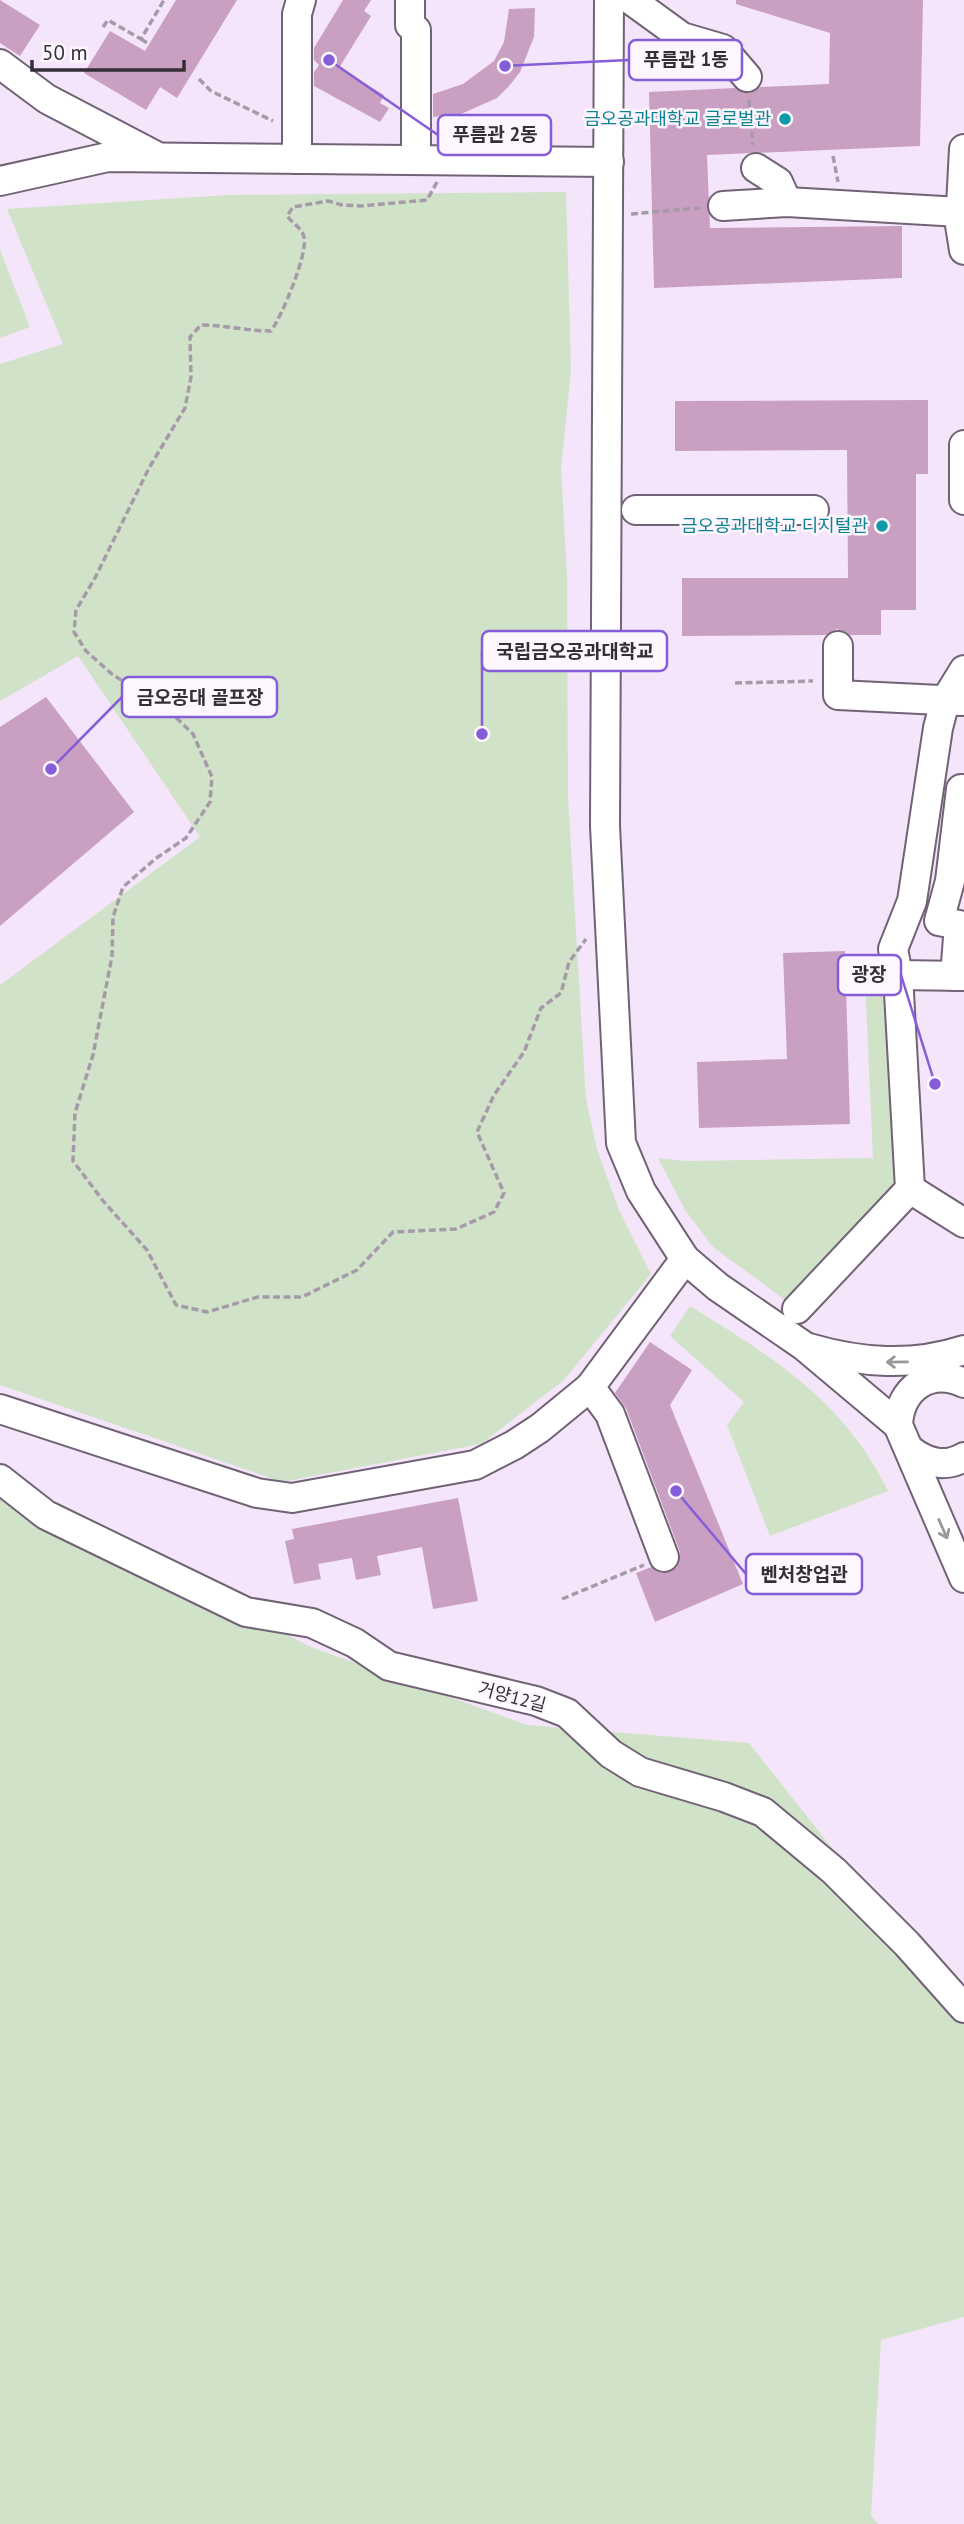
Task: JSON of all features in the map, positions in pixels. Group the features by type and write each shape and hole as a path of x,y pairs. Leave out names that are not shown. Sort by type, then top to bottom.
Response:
{"street":[{"path":"297,146 297,14 301,0"},
{"path":"410,0 410,25 416,30 416,145"},
{"path":"610,0 605,826 621,1143 641,1192 685,1259 718,1287 804,1346 934,1462 947,1463 964,1457"},
{"path":"631,0 682,37 723,49 747,77"},
{"path":"0,64 47,99 157,156"},
{"path":"0,181 108,157 297,146 609,162"},
{"path":"964,149 960,212 964,250"},
{"path":"755,168 778,182 787,202"},
{"path":"723,206 787,202 960,212"},
{"path":"964,444 964,499"},
{"path":"636,510 814,510"},
{"path":"838,646 838,695 954,701"},
{"path":"797,1309 910,1189 898,975 893,949 912,901 926,820 964,670"},
{"path":"898,975 960,976 959,925 939,921 950,881 961,789"},
{"path":"926,820 956,821"},
{"path":"910,1189 964,1223"},
{"path":"0,1409 257,1493 292,1498 475,1465 540,1428 590,1387 685,1259"},
{"path":"804,1346 875,1362 917,1362 964,1350"},
{"path":"964,1356 936,1377 911,1388 903,1399 904,1437 964,1578"},
{"path":"936,1377 950,1377 964,1383"},
{"path":"590,1387 610,1414 664,1557"},
{"name":"거양12길","path":"0,1479 46,1515 246,1612 312,1623 355,1643 389,1666 536,1701 567,1713 611,1754 640,1772 724,1797 763,1812 834,1871 907,1944 964,2008"}],"path":[{"path":"141,39 164,0"},
{"path":"103,27 108,20 149,44"},
{"path":"747,77 755,168"},
{"path":"199,79 211,91 297,146"},
{"path":"438,173 437,187 427,200 361,205 342,205 328,201 293,207 286,216 303,232 306,245 281,317 271,331 256,331 230,325 201,325 191,337 191,377 185,408 149,468 95,578 76,610 74,632 86,651 113,675 162,704 193,734 212,777 210,802 186,838 155,859 122,887 113,917 112,956 93,1055 75,1113 74,1161 104,1202 148,1250 176,1305 207,1312 258,1297 302,1297 356,1270 393,1232 456,1228 494,1212 504,1193 477,1132 494,1095 524,1052 541,1008 561,993 569,962 592,932"},
{"path":"630,214 723,206"},
{"path":"735,683 838,680"},
{"path":"562,1599 664,1557"}],"green space":[{"path":"566,192 571,371 561,468 567,576 568,797 586,1099 597,1149 619,1210 651,1274 563,1381 481,1444 282,1482 0,1385 0,985 200,837 78,656 0,701 0,364 63,344 7,209 228,195"},
{"path":"0,250 30,327 0,338"},
{"path":"896,979 903,1188 789,1303 713,1247 685,1210 658,1158 686,1161 873,1158 865,980"},
{"path":"690,1306 778,1363 828,1406 870,1459 888,1491 770,1536 727,1425 744,1402 670,1336"},
{"path":"0,1487 311,1647 527,1725 749,1743 964,2015 964,2317 881,2340 871,2515 878,2524 0,2524"}],"building":[{"path":"0,0 40,25 20,56 0,43"},
{"path":"176,0 237,0 177,98 160,87 146,110 84,73 110,31 145,51"},
{"path":"343,0 371,0 364,11 371,16 339,68 384,95 380,103 389,108 380,122 314,86 314,72 319,65 314,60 314,48"},
{"name":"금오공과대학교 글로벌관","path":"736,0 923,0 920,146 707,155 710,228 902,226 902,278 654,288 649,92 735,88 749,93 760,87 829,84 830,33 736,4"},
{"path":"535,8 534,37 520,72 509,86 497,98 461,114 433,117 433,94 463,84 494,61 504,42 509,9"},
{"name":"금오공과대학교 디지털관","path":"928,400 928,474 916,474 916,610 881,610 881,635 850,635 837,629 826,635 682,636 682,578 848,578 847,450 675,451 675,401"},
{"path":"46,697 134,812 0,926 0,727"},
{"path":"845,951 850,1124 699,1128 697,1062 787,1059 783,953"},
{"path":"650,1342 692,1370 670,1405 743,1584 655,1622 636,1573 651,1567 661,1573 670,1572 677,1567 680,1552 626,1408 615,1393"},
{"path":"458,1498 478,1601 433,1609 422,1547 377,1556 381,1575 356,1580 352,1558 318,1564 321,1579 294,1584 285,1541 294,1539 292,1529"}],"place":[{"name":"푸름관 2동","path":"329,60"},
{"name":"푸름관 1동","path":"505,66"},
{"name":"금오공과대학교 글로벌관","path":"785,119"},
{"name":"금오공과대학교 디지털관","path":"882,526"},
{"name":"국립금오공과대학교","path":"482,734"},
{"name":"금오공대 골프장","path":"51,769"},
{"name":"광장","path":"935,1084"},
{"name":"벤처창업관","path":"676,1491"}]}
